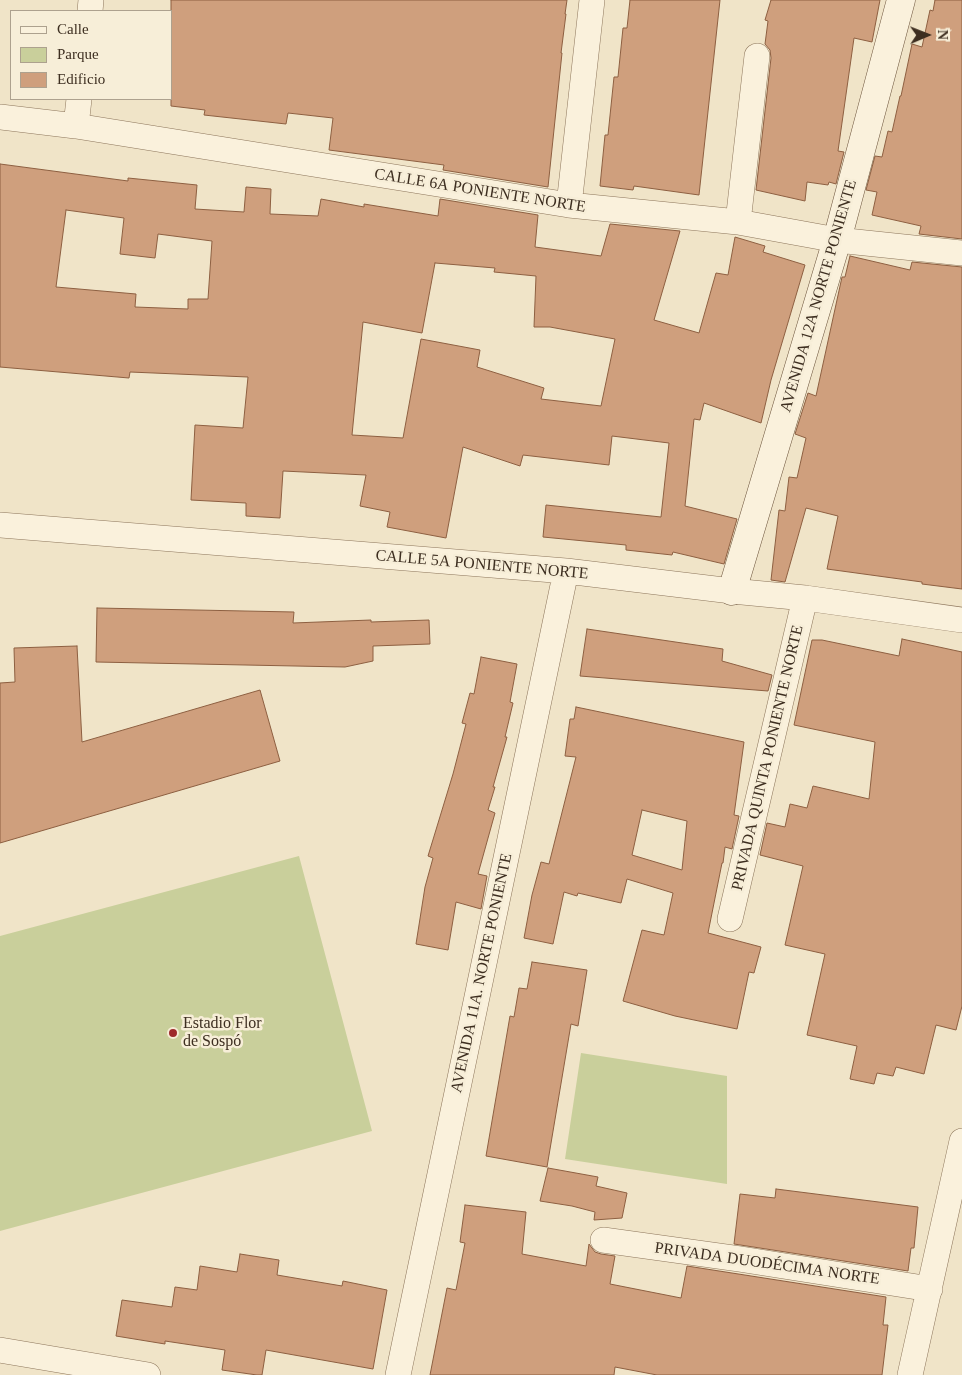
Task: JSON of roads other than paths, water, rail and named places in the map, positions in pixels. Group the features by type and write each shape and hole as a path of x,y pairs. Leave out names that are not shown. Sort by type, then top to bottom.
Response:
{"street":[{"path":"568,205 592,0"},
{"name":"AVENIDA 12A NORTE PONIENTE","path":"732,591 837,240 901,0"},
{"path":"738,222 757,56"},
{"path":"76,126 79,100"},
{"name":"CALLE 6A PONIENTE NORTE","path":"0,117 76,126 568,205 738,222 837,240 962,253"},
{"name":"CALLE 5A PONIENTE NORTE","path":"0,525 566,571 806,598 962,620"},
{"name":"AVENIDA 11A. NORTE PONIENTE","path":"398,1375 566,571"},
{"name":"PRIVADA QUINTA PONIENTE NORTE","path":"730,919 806,598"},
{"path":"910,1375 962,1141"},
{"name":"PRIVADA DUODÉCIMA NORTE","path":"603,1240 930,1288"},
{"path":"0,1350 148,1375"}],"place":[{"name":"Estadio Flor de Sospó","path":"173,1033"}]}
